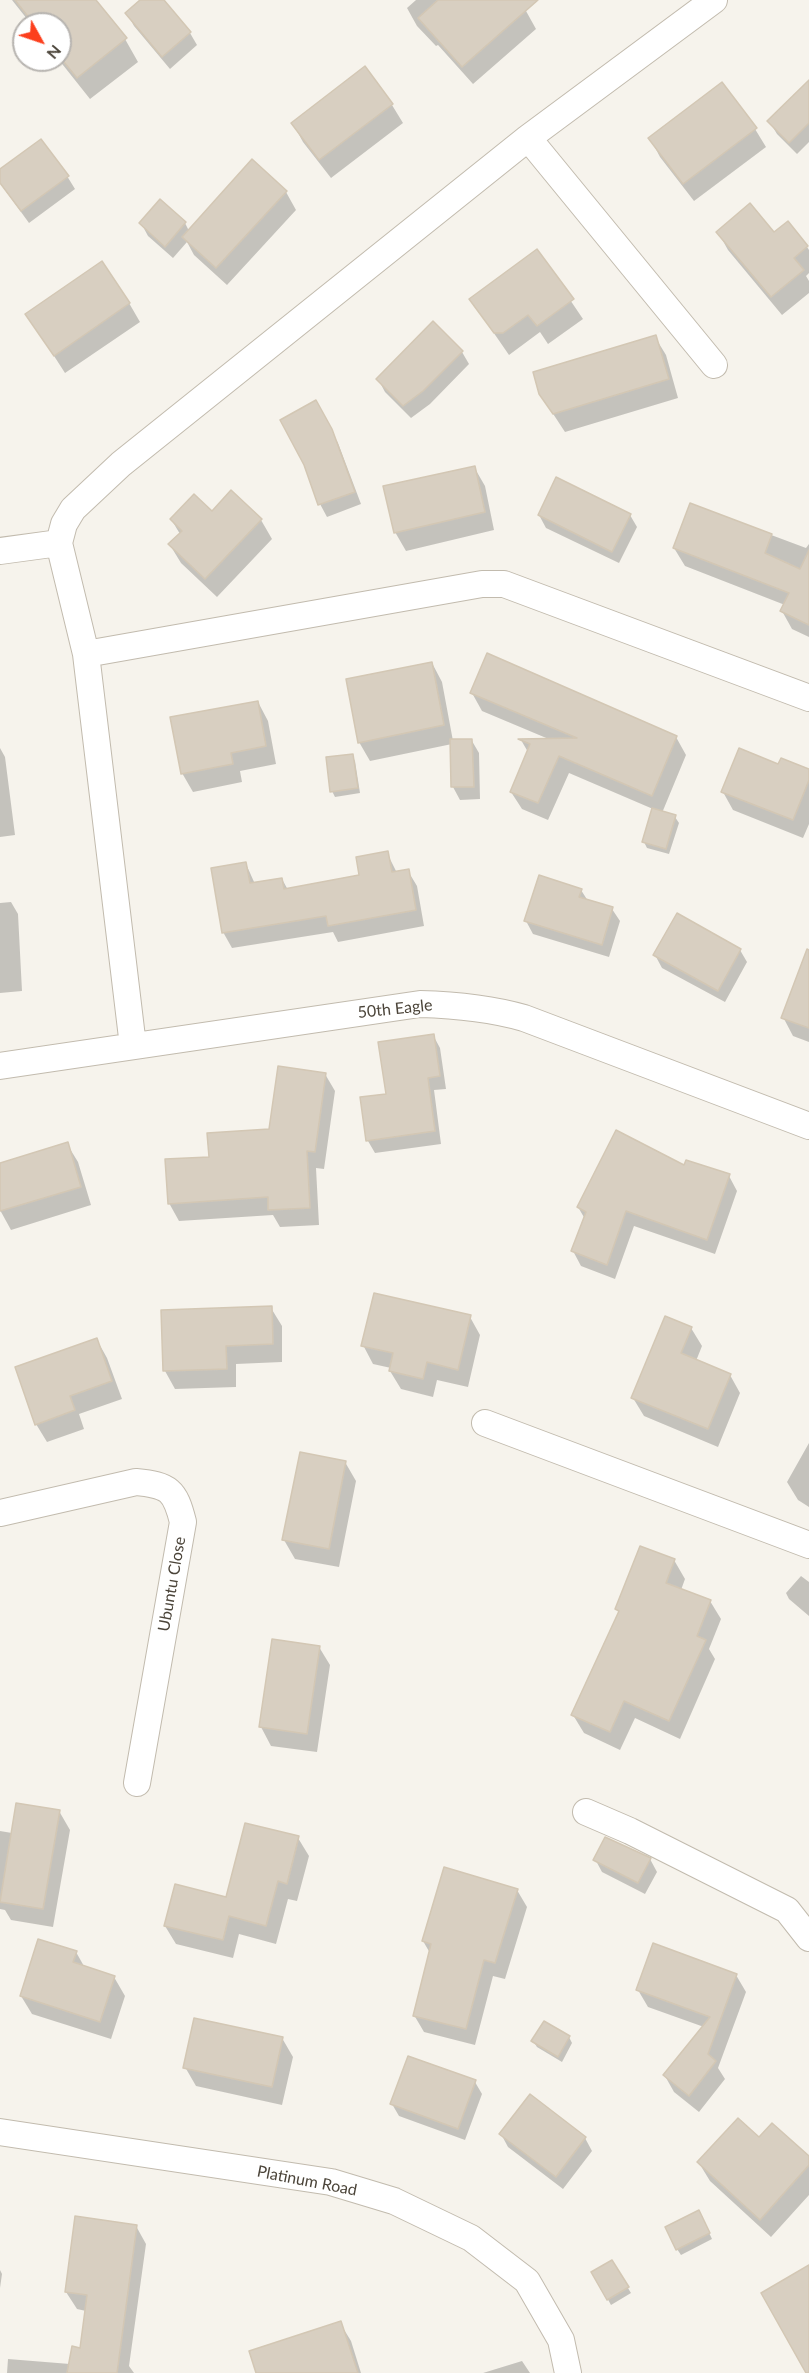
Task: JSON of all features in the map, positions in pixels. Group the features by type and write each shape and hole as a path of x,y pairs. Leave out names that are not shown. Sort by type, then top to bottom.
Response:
{"street":[{"path":"133,1046 87,654 59,543 64,524 73,509 100,482 528,138 714,0"},
{"path":"528,138 714,365"},
{"path":"0,551 59,543"},
{"path":"87,654 482,584 504,584 809,698"},
{"name":"50th Eagle","path":"0,1066 420,1004 465,1005 493,1009 524,1018 809,1126"},
{"path":"485,1423 809,1545"},
{"name":"Ubuntu Close","path":"0,1513 136,1482 159,1484 177,1499 183,1522 137,1783"},
{"path":"586,1812 630,1831 787,1910 809,1938"},
{"name":"Platinum Road","path":"0,2132 331,2182 394,2201 471,2238 527,2280 561,2340 568,2373"}],"building":[{"path":"15,0 96,0 127,38 77,78 72,72 72,12 24,12"},
{"path":"140,0 164,0 191,32 162,57 125,13"},
{"path":"438,0 538,0 462,67 418,18"},
{"path":"365,66 393,104 319,160 291,123"},
{"path":"809,80 809,123 789,143 767,121"},
{"path":"722,82 757,128 683,184 648,138"},
{"path":"41,139 69,176 21,211 0,183 0,169"},
{"path":"252,159 287,191 216,268 182,237"},
{"path":"160,199 186,222 165,247 139,223"},
{"path":"750,203 774,232 788,221 808,246 794,258 804,270 771,297 716,232"},
{"path":"537,249 574,299 537,326 528,315 503,333 494,333 469,299"},
{"path":"102,261 130,303 54,356 25,314"},
{"path":"433,321 463,351 423,391 403,406 376,379"},
{"path":"656,335 669,379 553,414 539,394 533,372"},
{"path":"316,400 332,429 355,492 318,505 304,465 280,420"},
{"path":"475,466 485,512 394,533 383,486"},
{"path":"556,477 631,514 612,552 538,515"},
{"path":"231,490 262,519 205,579 168,544 182,531 170,519 194,494 212,511"},
{"path":"690,503 772,534 765,553 800,569 809,550 809,625 780,611 789,593 673,548"},
{"path":"487,653 677,736 652,796 559,756 538,803 510,792 530,744 518,739 577,738 470,693"},
{"path":"432,662 444,725 358,743 346,679"},
{"path":"258,701 266,746 231,753 233,764 181,774 170,717"},
{"path":"450,739 472,739 474,787 451,787"},
{"path":"739,748 778,764 781,758 809,769 809,780 793,820 721,792"},
{"path":"353,754 358,788 330,792 326,757"},
{"path":"652,808 676,815 666,849 642,842"},
{"path":"388,851 392,872 409,869 416,910 328,926 326,916 222,933 211,868 246,862 250,883 282,878 284,889 359,875 356,857"},
{"path":"539,875 582,889 579,897 613,907 602,945 524,921"},
{"path":"677,913 741,949 718,991 653,955"},
{"path":"807,949 809,950 809,1028 781,1018"},
{"path":"434,1034 440,1076 428,1078 435,1131 366,1141 360,1097 386,1094 378,1042"},
{"path":"278,1066 326,1073 315,1152 307,1151 310,1208 268,1210 268,1197 168,1204 165,1159 209,1157 207,1133 269,1129"},
{"path":"616,1130 684,1165 686,1160 730,1174 707,1240 626,1211 607,1265 571,1251 586,1212 577,1207"},
{"path":"68,1142 81,1187 0,1211 0,1163"},
{"path":"374,1293 471,1315 458,1370 427,1362 423,1379 389,1371 393,1353 361,1346"},
{"path":"272,1306 273,1344 226,1346 227,1369 163,1371 161,1310"},
{"path":"665,1316 692,1327 681,1353 731,1374 708,1429 631,1398"},
{"path":"97,1338 112,1381 70,1396 75,1410 35,1425 15,1367"},
{"path":"300,1452 346,1461 329,1549 282,1540"},
{"path":"640,1546 675,1559 666,1583 711,1600 697,1636 706,1640 669,1721 624,1701 610,1732 571,1715 619,1611 615,1609"},
{"path":"272,1639 320,1646 307,1734 259,1727"},
{"path":"16,1803 60,1810 43,1909 0,1902"},
{"path":"245,1823 299,1836 287,1884 278,1881 266,1926 229,1916 223,1940 164,1926 175,1884 226,1897"},
{"path":"605,1837 651,1858 638,1883 593,1860"},
{"path":"444,1867 518,1889 495,1963 484,1960 466,2029 413,2016 431,1944 422,1941"},
{"path":"38,1939 77,1951 73,1962 115,1976 100,2022 20,1996"},
{"path":"653,1943 737,1974 708,2054 716,2061 689,2096 663,2075 710,2017 636,1990"},
{"path":"194,2018 283,2037 272,2087 183,2068"},
{"path":"544,2021 570,2036 558,2057 531,2041"},
{"path":"408,2056 476,2080 458,2129 390,2104"},
{"path":"530,2094 586,2137 556,2177 499,2134"},
{"path":"738,2118 759,2137 772,2123 809,2156 809,2165 760,2220 697,2162"},
{"path":"699,2210 710,2233 676,2250 665,2227"},
{"path":"75,2216 137,2225 117,2373 67,2373 72,2346 80,2348 87,2295 65,2292"},
{"path":"612,2260 629,2287 607,2300 591,2272"},
{"path":"809,2265 809,2373 806,2373 761,2293"},
{"path":"341,2321 358,2373 256,2373 249,2351"}]}
